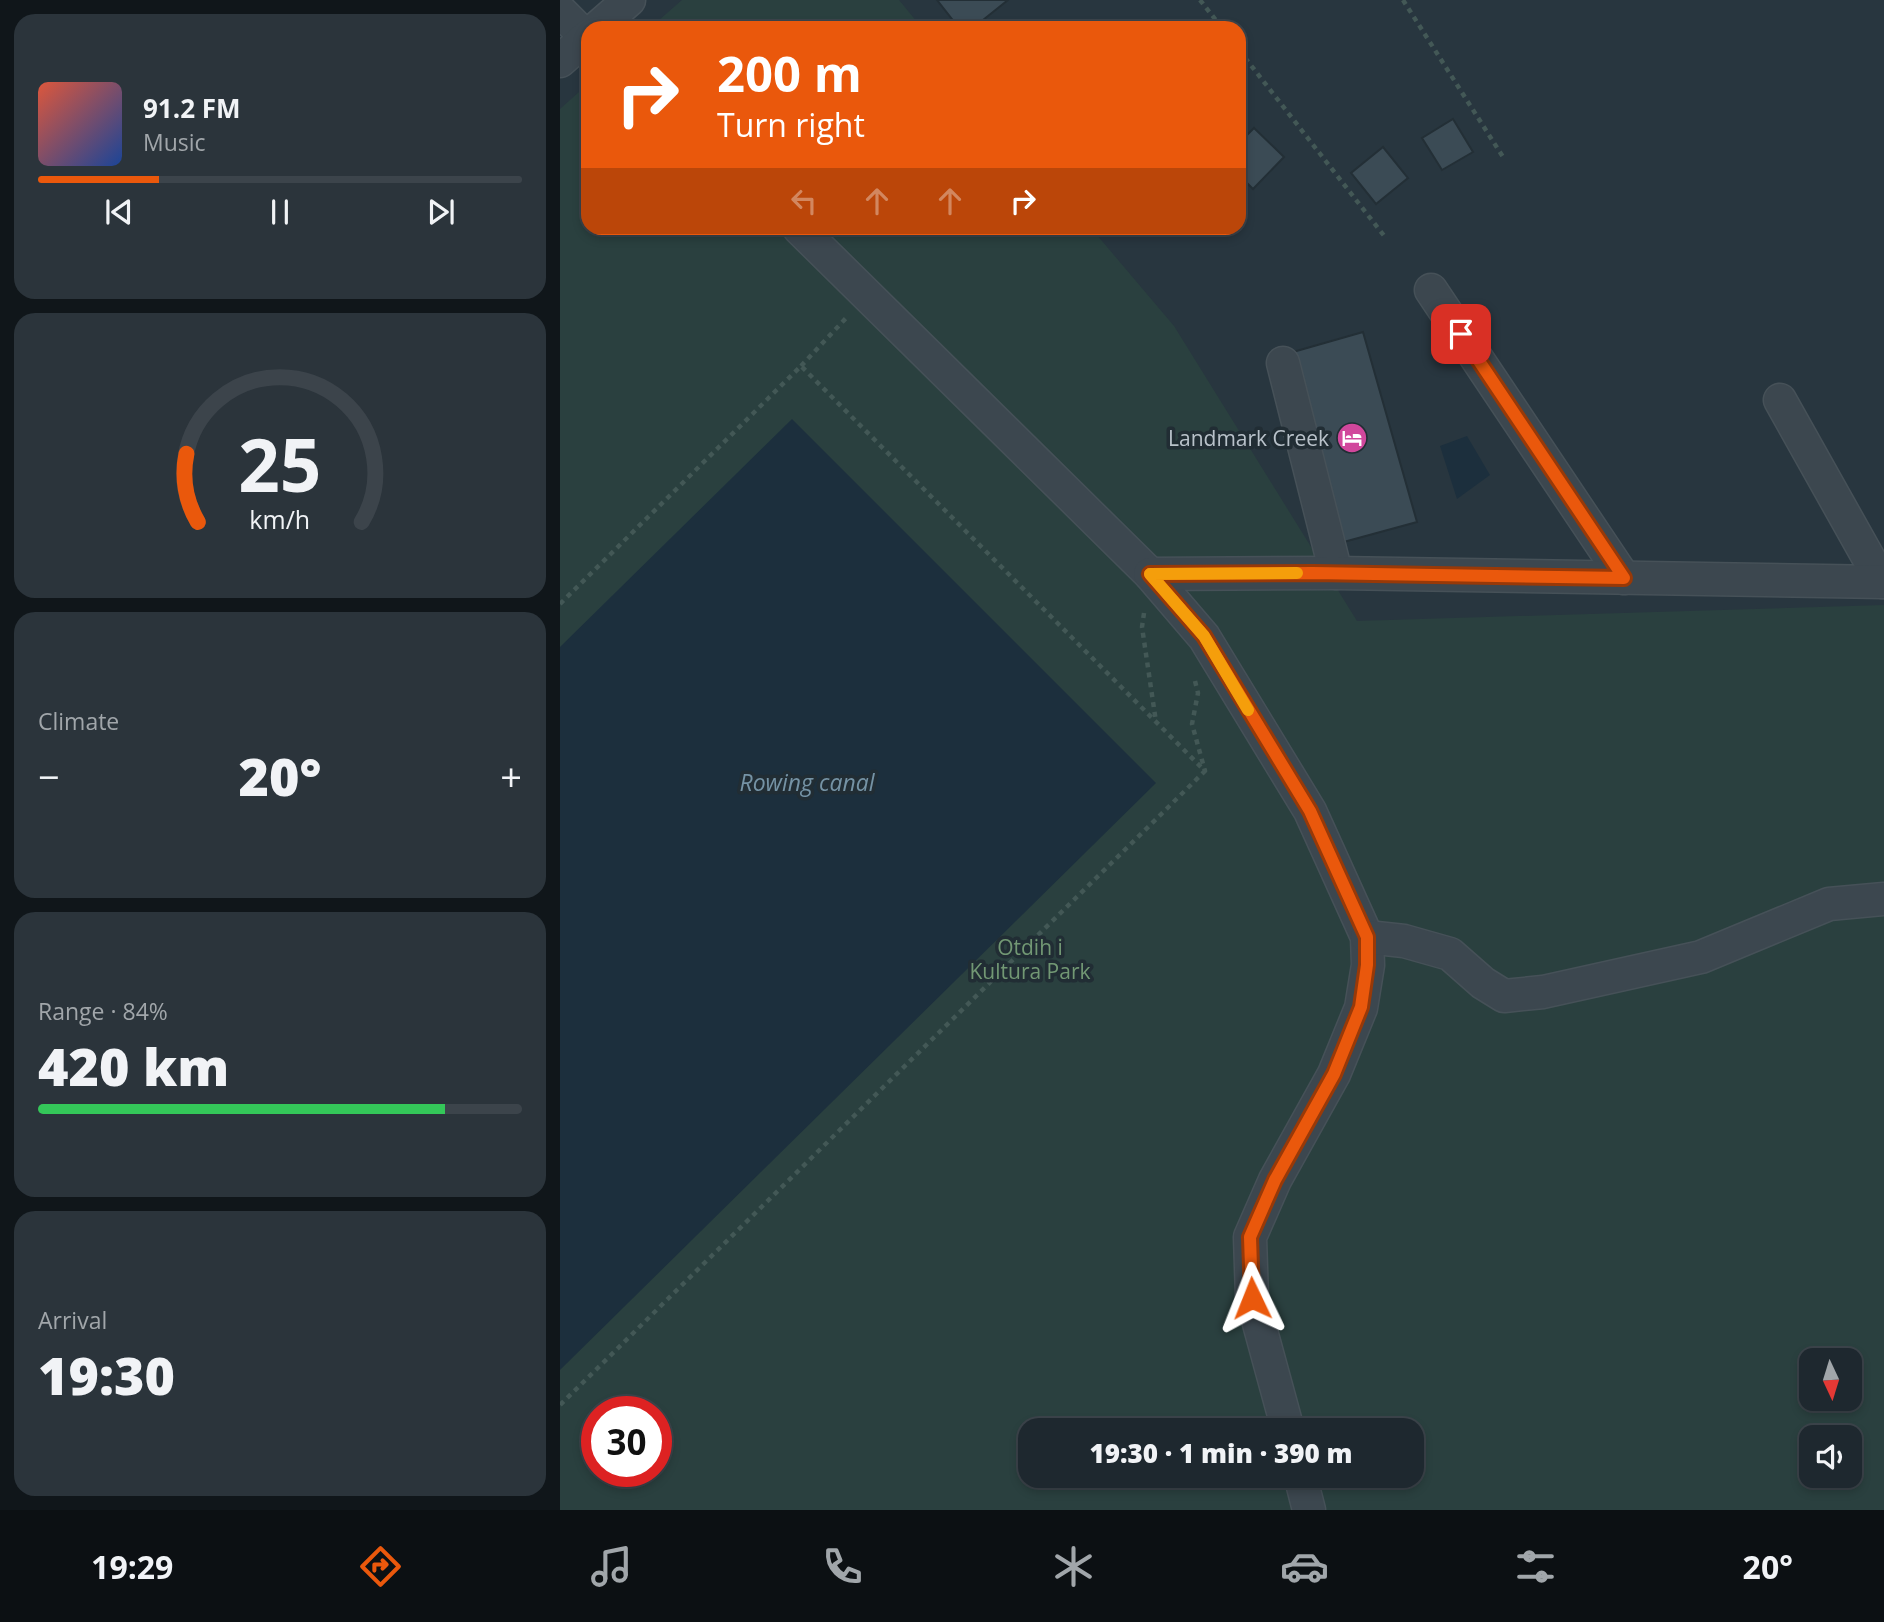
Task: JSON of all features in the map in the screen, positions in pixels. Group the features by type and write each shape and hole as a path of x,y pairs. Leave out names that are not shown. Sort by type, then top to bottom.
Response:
{"street":[{"path":"606,21 629,0"},
{"path":"560,11 581,28"},
{"path":"560,61 581,43"},
{"path":"806,235 1150,574 1204,636 1310,811 1367,937 1367,965 1361,1007 1334,1074 1275,1180 1250,1237 1252,1298 1284,1418"},
{"path":"1431,290 1624,578"},
{"path":"1283,363 1336,573"},
{"path":"1780,400 1883,582"},
{"path":"1150,574 1336,573 1883,582"},
{"path":"1367,937 1404,942 1450,954 1483,984 1504,996 1543,992 1700,957 1829,904 1884,899"},
{"path":"1303,1488 1309,1510"}],"path":[{"path":"1200,0 1216,21"},
{"path":"1403,0 1503,156"},
{"path":"1246,59 1385,237"},
{"path":"560,604 801,366 867,296"},
{"path":"801,366 1205,771"},
{"path":"1150,574 1142,627 1156,723"},
{"path":"1204,636 1193,668 1198,694 1192,724 1205,771"},
{"path":"560,1405 1205,771"}],"green space":[{"path":"682,0 899,0 916,21 658,21"},
{"name":"Otdih i Kultura Park","path":"581,90 581,235 1097,235 1174,326 1357,621 1884,605 1884,1510 560,1510 560,109"}],"water":[{"name":"Rowing canal","path":"792,419 1156,783 560,1370 560,647"},
{"path":"1467,436 1490,475 1457,499 1440,446"}],"building":[{"path":"937,0 1008,0 982,21 954,21"},
{"path":"1453,119 1473,152 1442,170 1422,138"},
{"path":"1254,128 1284,157 1253,189 1246,182 1246,136"},
{"path":"1383,147 1408,178 1376,204 1351,173"},
{"name":"Landmark Creek","path":"1363,332 1417,522 1340,543 1286,354"}],"slow traffic":[{"path":"1248,710 1204,636 1150,574 1297,573"}],"place":[{"name":"Landmark Creek","path":"1352,438"}],"route":[{"path":"1252,1298 1250,1237 1275,1180 1334,1074 1361,1007 1367,965 1367,937 1310,811 1204,636 1150,574 1313,573 1624,578 1461,334"}]}
